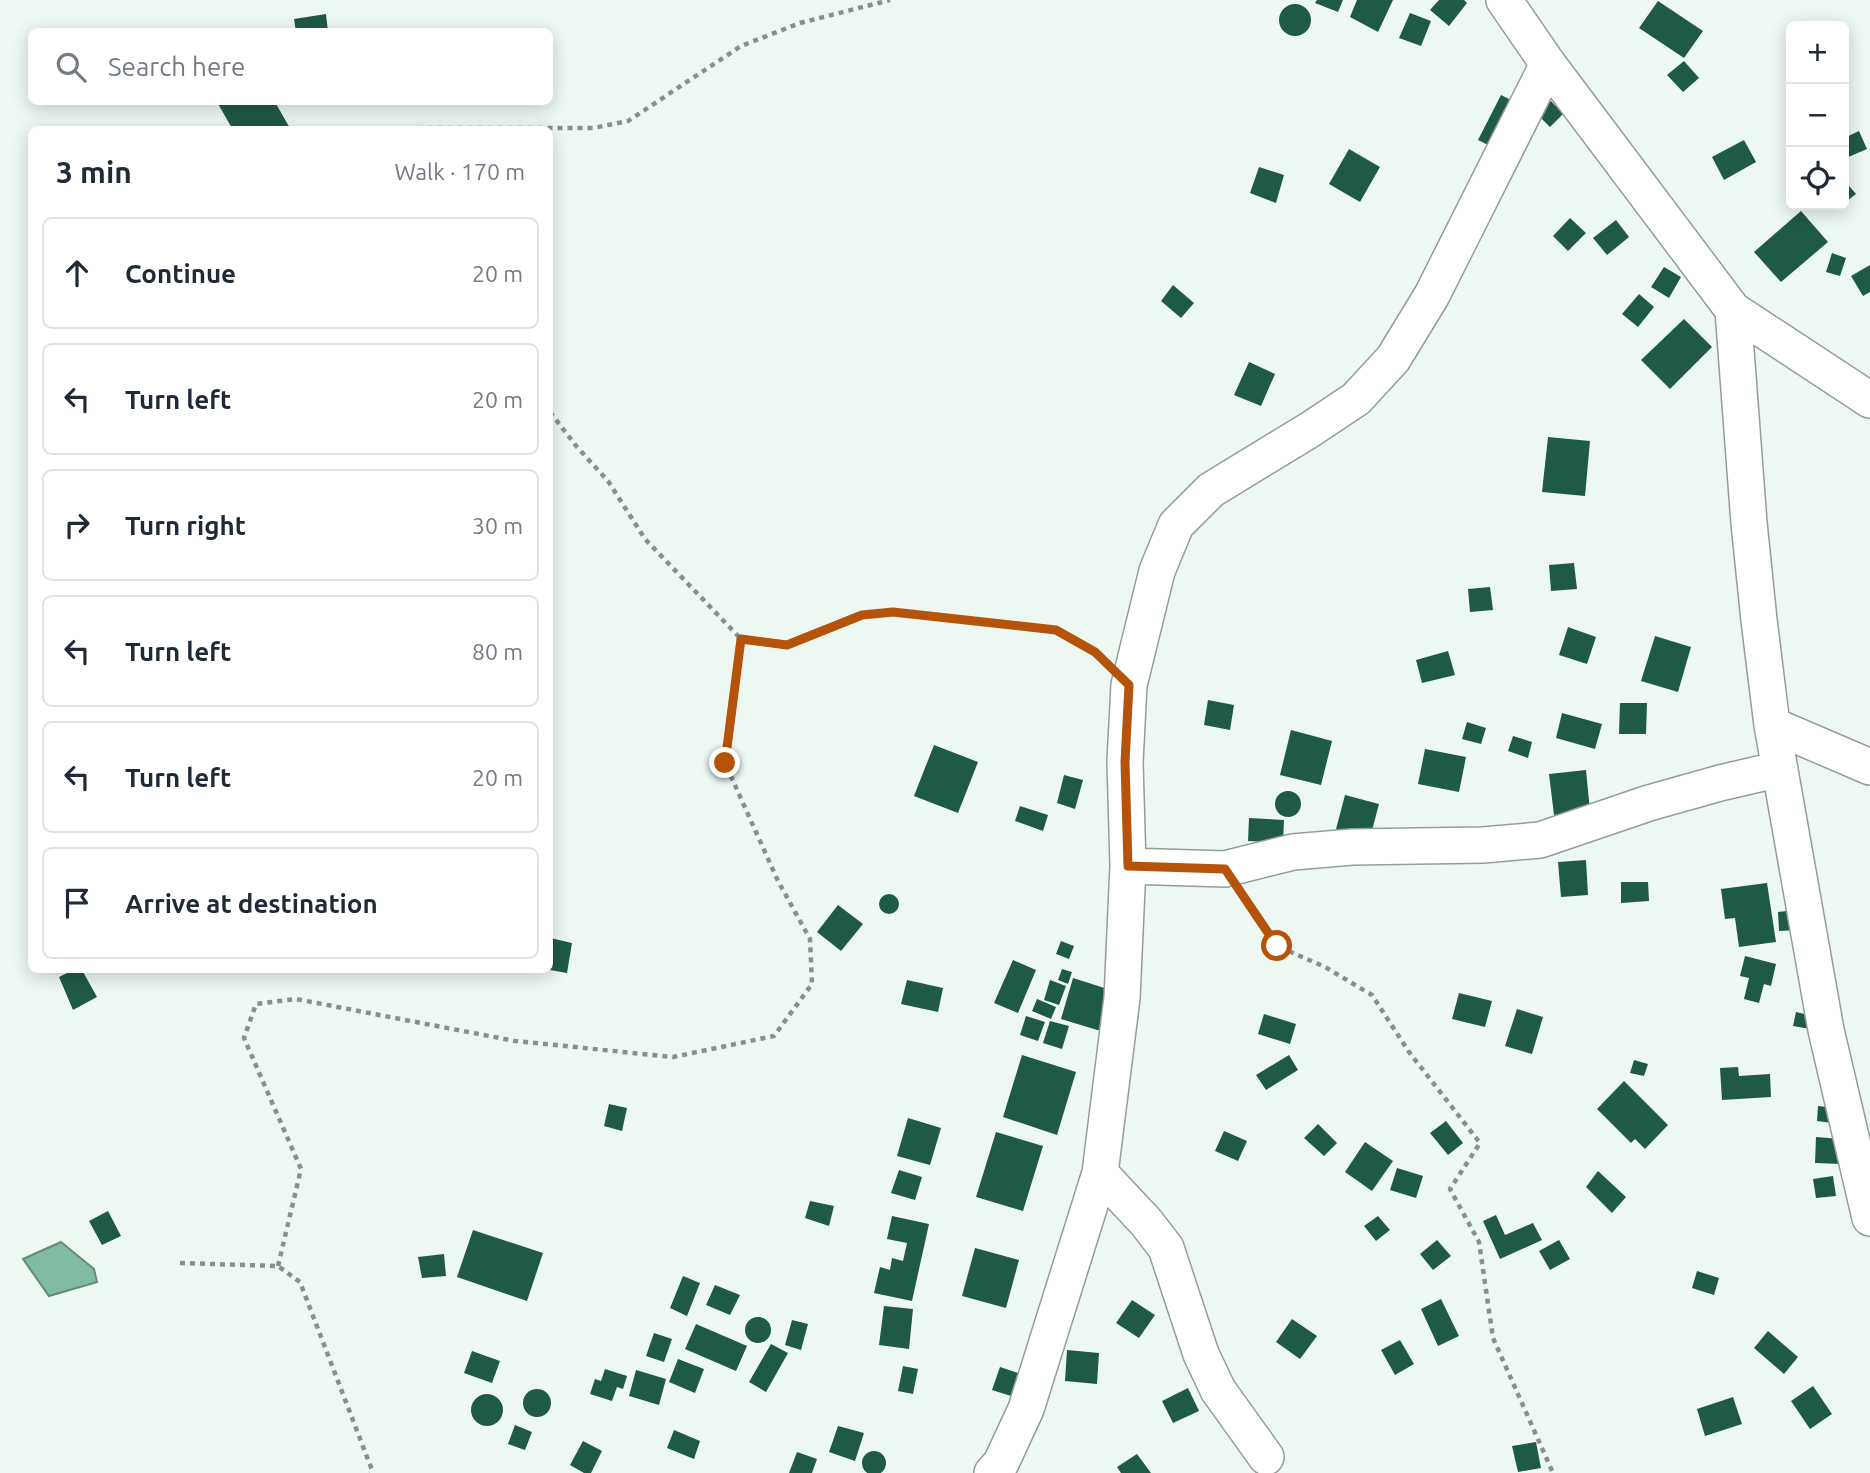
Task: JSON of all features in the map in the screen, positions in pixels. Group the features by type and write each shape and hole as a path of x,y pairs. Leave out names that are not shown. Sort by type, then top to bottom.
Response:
{"street":[{"path":"1504,0 1548,64 1733,310 1870,400"},
{"path":"992,1473 1001,1463 1026,1409 1100,1173 1122,998 1128,866 1125,762 1129,685 1157,571 1177,525 1211,490 1356,399 1393,359 1432,295 1548,64"},
{"path":"1733,310 1749,523 1772,725 1826,1030 1870,1217"},
{"path":"1772,725 1870,767"},
{"path":"1128,866 1225,869 1293,852 1352,847 1483,845 1539,840 1649,803 1780,769"},
{"path":"1100,1173 1146,1222 1166,1248 1201,1354 1218,1390 1266,1457"}],"path":[{"path":"553,128 593,128 628,121 741,46 800,23 890,0"},
{"path":"553,416 608,481 645,539 741,639 787,645 862,615 893,612 1056,630 1095,652 1129,685"},
{"path":"278,1266 301,1169 244,1038 256,1004 296,999 515,1041 673,1057 775,1036 812,984 810,939 778,881 725,763 741,639"},
{"path":"1225,869 1277,946 1325,967 1372,995 1409,1052 1480,1143 1450,1189 1479,1242 1493,1338 1553,1473"},
{"path":"180,1263 278,1266 300,1282 372,1470 370,1473"}],"shaded area":[{"path":"61,1242 94,1269 97,1282 49,1296 23,1259"}],"building":[{"path":"1317,0 1343,0 1338,12 1315,3"},
{"path":"1357,0 1393,0 1378,32 1350,17"},
{"path":"1439,0 1464,0 1467,3 1449,26 1430,10"},
{"path":"1658,1 1703,31 1684,58 1639,28"},
{"path":"1295,4 1306,9 1311,20 1306,31 1295,36 1284,31 1279,20 1284,9"},
{"path":"1410,13 1431,21 1421,46 1399,38"},
{"path":"326,14 328,28 295,28 294,19"},
{"path":"1684,61 1699,78 1683,92 1667,75"},
{"path":"1501,95 1521,105 1498,150 1478,140"},
{"path":"1551,101 1563,114 1550,127 1537,114"},
{"path":"219,105 277,105 289,126 231,126"},
{"path":"1859,131 1867,149 1849,157 1849,136"},
{"path":"1744,140 1756,162 1724,180 1712,157"},
{"path":"1349,149 1380,167 1360,202 1329,184"},
{"path":"1259,167 1284,175 1276,203 1250,193"},
{"path":"1849,186 1856,194 1849,199"},
{"path":"1801,211 1828,242 1781,282 1754,252"},
{"path":"1570,218 1586,233 1568,251 1553,236"},
{"path":"1616,220 1629,237 1607,255 1593,238"},
{"path":"1832,253 1846,258 1840,276 1826,272"},
{"path":"1870,265 1870,292 1863,296 1851,276"},
{"path":"1664,267 1681,277 1669,298 1651,287"},
{"path":"1173,285 1194,303 1181,318 1161,301"},
{"path":"1639,294 1654,307 1638,327 1622,314"},
{"path":"1684,319 1712,347 1670,389 1641,360"},
{"path":"1249,362 1275,374 1261,406 1234,395"},
{"path":"1548,437 1590,441 1585,496 1542,492"},
{"path":"1574,563 1577,589 1551,591 1549,565"},
{"path":"1490,587 1493,610 1470,612 1468,589"},
{"path":"1568,627 1596,637 1587,664 1559,655"},
{"path":"1655,636 1691,647 1678,692 1641,681"},
{"path":"1448,651 1455,675 1422,683 1416,660"},
{"path":"1208,700 1234,705 1230,730 1204,725"},
{"path":"1620,703 1647,703 1646,734 1619,734"},
{"path":"1562,713 1602,724 1595,749 1556,738"},
{"path":"1467,722 1486,728 1481,744 1462,739"},
{"path":"1291,730 1332,741 1321,785 1280,775"},
{"path":"1513,736 1532,742 1528,758 1508,751"},
{"path":"934,745 978,762 958,813 914,796"},
{"path":"1425,749 1466,757 1459,792 1418,784"},
{"path":"1586,770 1590,811 1554,815 1549,774"},
{"path":"1064,775 1083,780 1075,809 1057,803"},
{"path":"1288,791 1297,795 1301,804 1297,813 1288,817 1279,813 1275,804 1279,795"},
{"path":"1345,795 1379,804 1369,842 1335,833"},
{"path":"1020,806 1048,815 1043,831 1015,821"},
{"path":"1249,818 1284,820 1283,843 1248,841"},
{"path":"1586,860 1588,895 1561,897 1558,862"},
{"path":"1621,882 1648,882 1649,901 1621,903"},
{"path":"1767,883 1776,942 1739,947 1735,918 1725,919 1721,889"},
{"path":"885,894 893,894 899,904 893,914 885,914 879,908 879,900"},
{"path":"838,905 863,924 841,951 817,932"},
{"path":"1797,910 1799,930 1779,931 1778,912"},
{"path":"553,939 572,943 567,973 553,971"},
{"path":"1061,941 1074,946 1069,959 1056,954"},
{"path":"1745,956 1776,964 1771,986 1764,984 1759,1003 1744,999 1749,978 1740,976"},
{"path":"1013,960 1036,970 1018,1013 994,1003"},
{"path":"1062,969 1072,972 1068,984 1058,980"},
{"path":"67,973 84,973 97,997 73,1010 59,977"},
{"path":"1073,978 1117,992 1104,1032 1061,1019"},
{"path":"907,980 943,988 938,1012 901,1004"},
{"path":"1050,980 1066,986 1059,1005 1044,1000"},
{"path":"1459,993 1492,1001 1485,1027 1452,1019"},
{"path":"1037,999 1056,1007 1051,1019 1032,1011"},
{"path":"1517,1009 1543,1017 1532,1054 1505,1046"},
{"path":"1796,1012 1813,1016 1810,1029 1793,1026"},
{"path":"1264,1014 1296,1024 1290,1044 1258,1034"},
{"path":"1026,1016 1045,1022 1038,1041 1020,1035"},
{"path":"1050,1021 1069,1026 1062,1049 1043,1043"},
{"path":"1022,1055 1076,1072 1057,1135 1003,1117"},
{"path":"1289,1055 1298,1070 1266,1090 1256,1075"},
{"path":"1634,1060 1648,1064 1644,1076 1630,1073"},
{"path":"1738,1067 1739,1076 1770,1074 1771,1097 1722,1100 1720,1068"},
{"path":"1624,1081 1668,1125 1645,1149 1635,1139 1631,1143 1597,1109"},
{"path":"609,1104 627,1108 622,1131 604,1126"},
{"path":"1818,1106 1834,1108 1832,1123 1817,1121"},
{"path":"908,1118 941,1128 930,1165 897,1156"},
{"path":"1446,1121 1463,1143 1448,1155 1430,1133"},
{"path":"1318,1124 1337,1143 1324,1156 1304,1138"},
{"path":"1224,1131 1247,1141 1238,1161 1215,1151"},
{"path":"996,1132 1043,1146 1023,1211 976,1197"},
{"path":"1816,1137 1841,1139 1840,1164 1815,1163"},
{"path":"1365,1142 1393,1161 1372,1191 1345,1172"},
{"path":"1397,1168 1423,1176 1416,1198 1390,1190"},
{"path":"899,1170 922,1177 915,1200 891,1193"},
{"path":"1598,1171 1626,1197 1612,1213 1586,1187"},
{"path":"1833,1176 1836,1196 1816,1198 1813,1179"},
{"path":"810,1201 834,1206 829,1226 805,1218"},
{"path":"108,1211 121,1236 102,1245 89,1221"},
{"path":"1496,1215 1505,1235 1533,1223 1542,1240 1500,1259 1483,1221"},
{"path":"892,1216 929,1224 912,1301 874,1293 880,1267 890,1270 892,1258 903,1261 907,1243 887,1239"},
{"path":"1378,1216 1390,1230 1376,1241 1364,1226"},
{"path":"473,1230 543,1253 527,1301 457,1277"},
{"path":"1437,1240 1451,1256 1433,1270 1420,1254"},
{"path":"1559,1240 1570,1259 1550,1270 1539,1251"},
{"path":"975,1248 1019,1260 1006,1308 962,1296"},
{"path":"444,1254 446,1276 422,1278 418,1257"},
{"path":"1697,1271 1719,1278 1714,1295 1692,1288"},
{"path":"683,1276 700,1283 687,1316 670,1308"},
{"path":"715,1285 740,1295 730,1315 706,1305"},
{"path":"1441,1299 1459,1336 1438,1346 1421,1309"},
{"path":"1132,1300 1155,1315 1139,1338 1116,1323"},
{"path":"884,1306 913,1309 909,1349 879,1345"},
{"path":"758,1317 767,1321 771,1330 767,1339 758,1343 749,1339 745,1330 749,1321"},
{"path":"1292,1319 1317,1336 1300,1359 1276,1342"},
{"path":"792,1320 808,1324 801,1350 785,1345"},
{"path":"696,1324 747,1346 736,1371 685,1349"},
{"path":"1768,1331 1798,1357 1784,1374 1754,1348"},
{"path":"654,1333 672,1339 664,1362 646,1356"},
{"path":"1400,1340 1414,1364 1395,1375 1381,1350"},
{"path":"771,1344 788,1353 766,1392 749,1382"},
{"path":"1067,1350 1099,1353 1097,1384 1065,1381"},
{"path":"472,1351 500,1361 492,1383 464,1373"},
{"path":"678,1359 704,1369 695,1393 669,1382"},
{"path":"903,1366 918,1369 913,1394 898,1391"},
{"path":"1000,1367 1018,1373 1011,1396 992,1390"},
{"path":"605,1369 627,1376 623,1389 617,1387 612,1401 590,1394 595,1379 601,1381"},
{"path":"636,1370 666,1379 659,1405 629,1396"},
{"path":"1813,1386 1832,1414 1810,1429 1791,1401"},
{"path":"1188,1388 1199,1411 1173,1423 1162,1401"},
{"path":"537,1389 547,1393 551,1403 547,1413 537,1417 527,1413 523,1403 527,1393"},
{"path":"487,1394 499,1398 503,1410 499,1422 487,1426 475,1422 471,1410 475,1398"},
{"path":"1733,1397 1742,1424 1705,1436 1697,1409"},
{"path":"515,1425 532,1432 525,1450 508,1444"},
{"path":"838,1426 864,1433 855,1461 829,1452"},
{"path":"674,1430 700,1441 694,1459 667,1448"},
{"path":"583,1441 602,1451 591,1473 584,1473 570,1465"},
{"path":"1536,1442 1541,1468 1518,1472 1512,1446"},
{"path":"797,1452 817,1459 812,1473 789,1473"},
{"path":"870,1452 878,1452 885,1459 885,1467 878,1474 870,1474 863,1467 863,1459"},
{"path":"1137,1454 1151,1473 1121,1473 1117,1467"}],"route":[{"path":"725,763 741,639 787,645 862,615 893,612 1056,630 1095,652 1129,685 1125,762 1128,866 1225,869 1277,946"}]}
